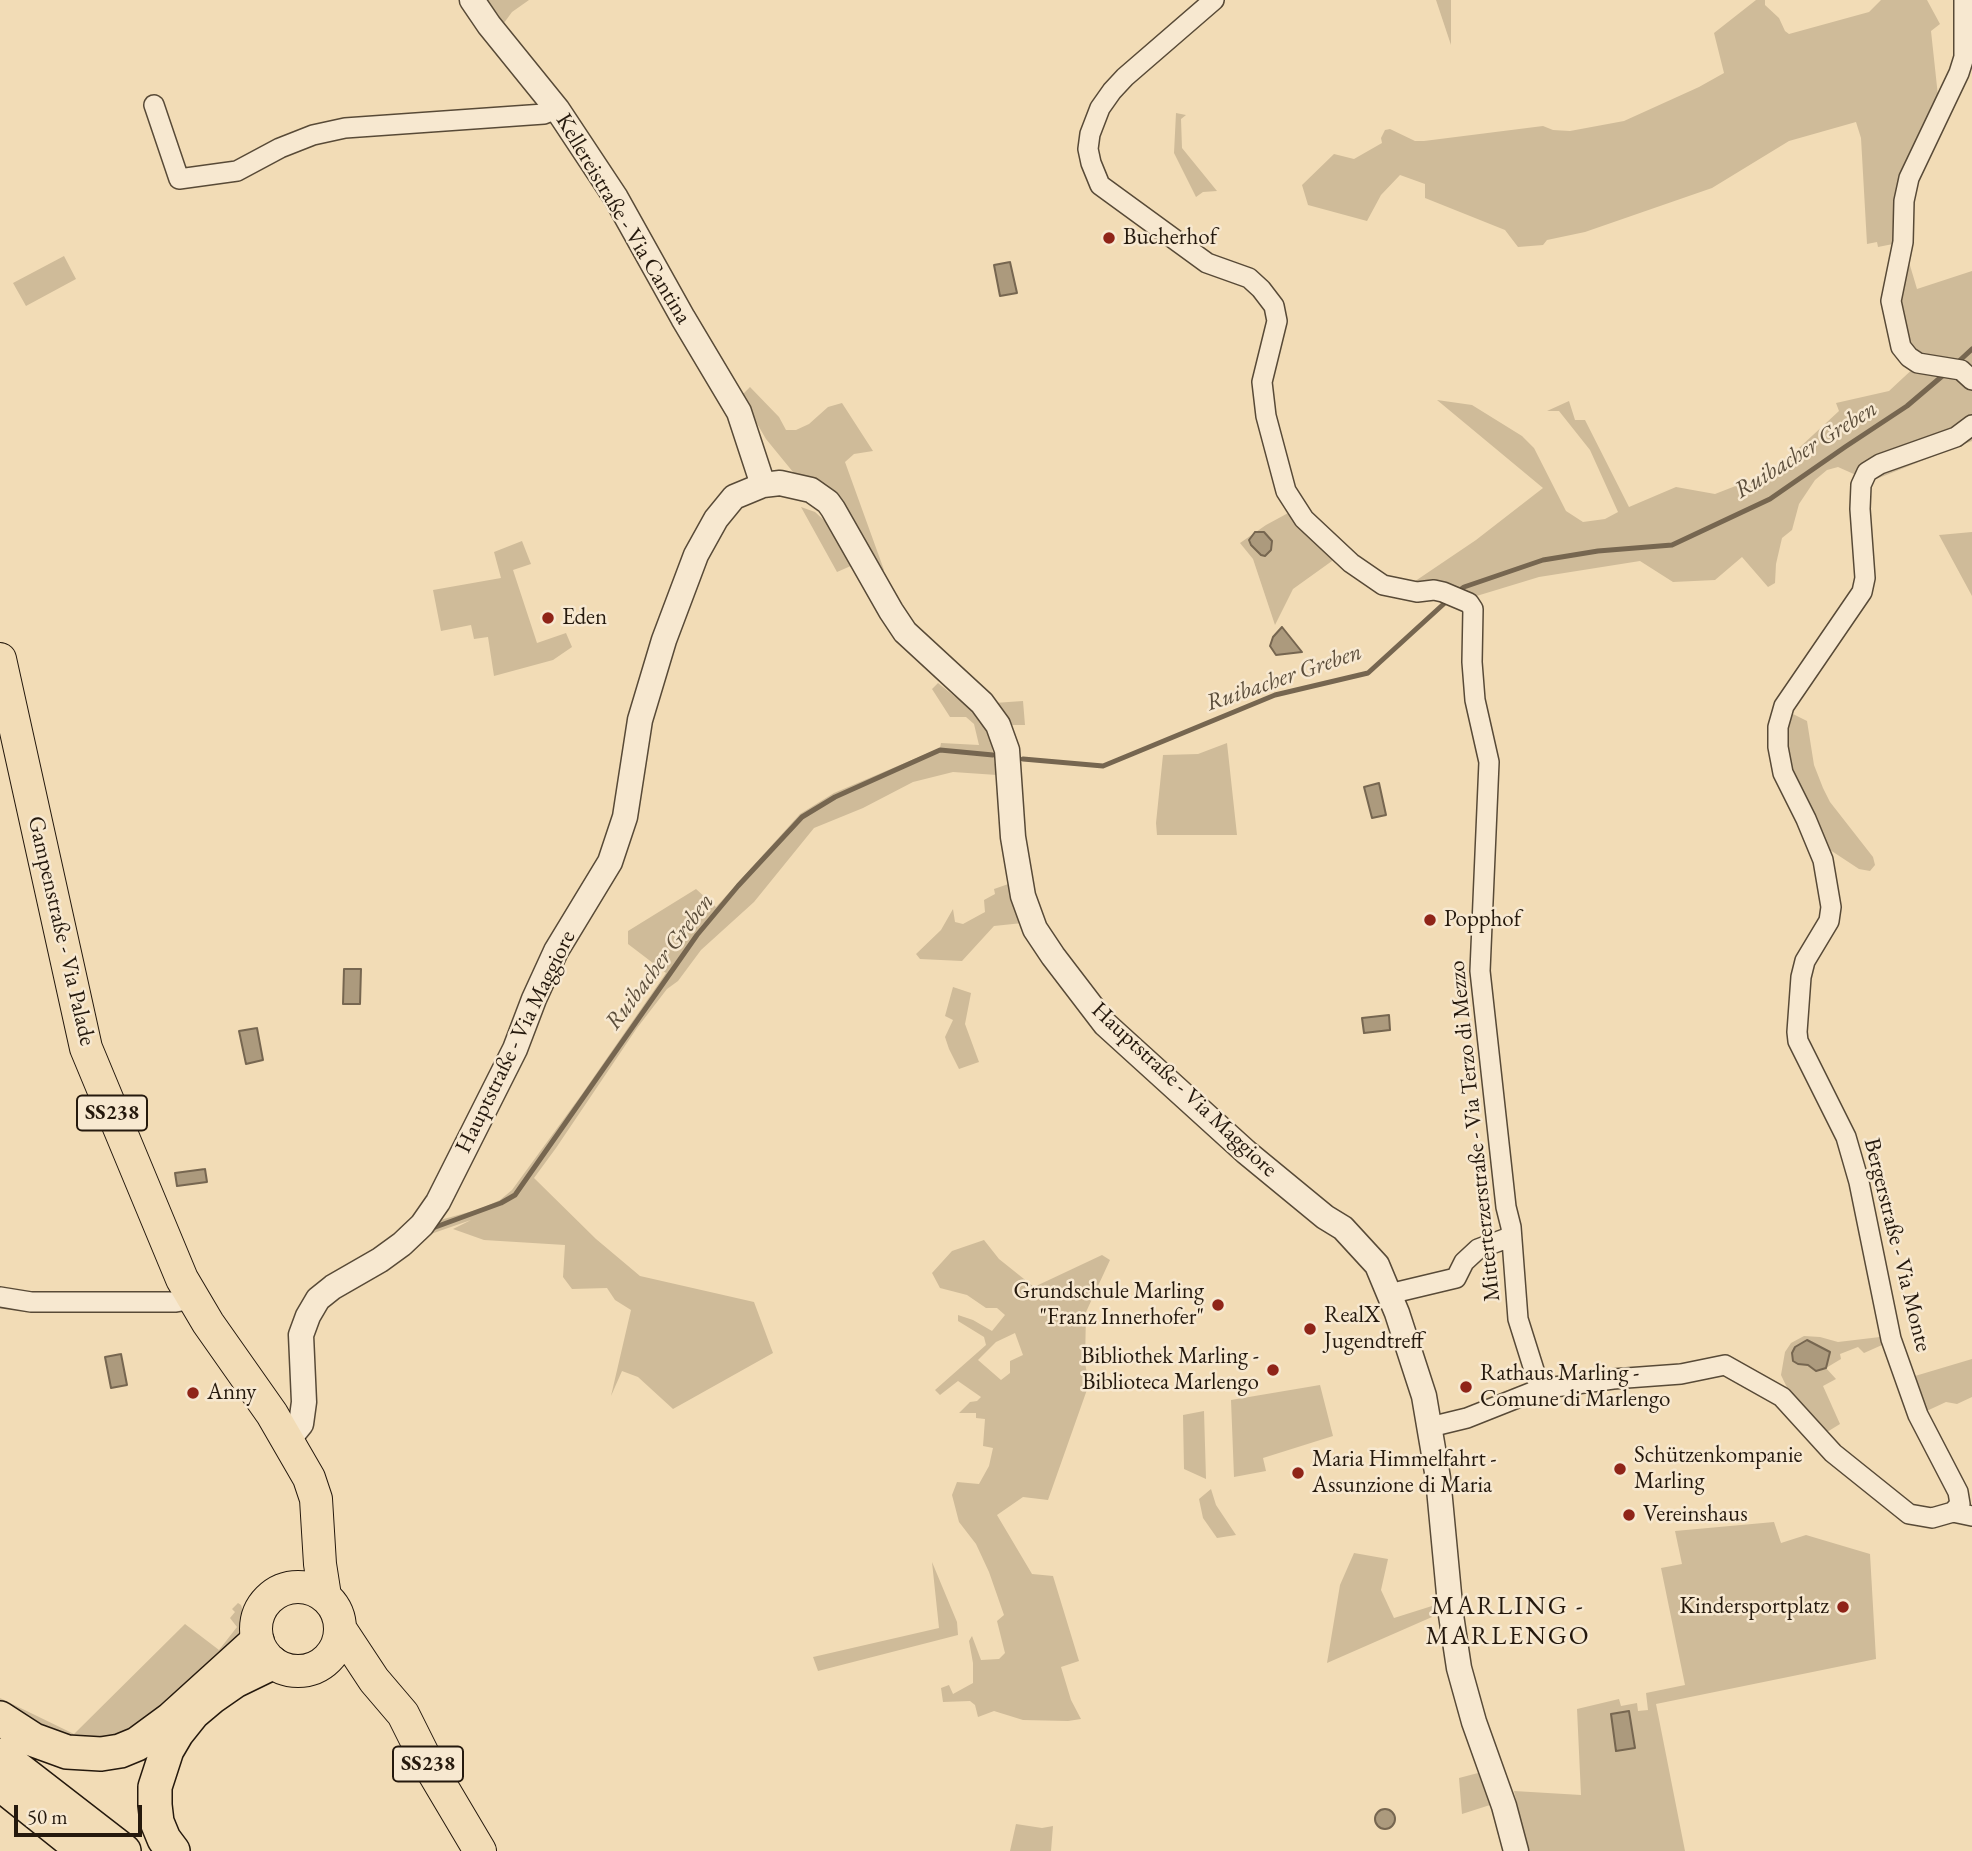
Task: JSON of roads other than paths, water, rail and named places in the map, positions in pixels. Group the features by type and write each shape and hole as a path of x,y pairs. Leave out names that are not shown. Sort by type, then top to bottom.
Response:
{"highway":[{"path":"0,1718 34,1740 67,1752 101,1754 120,1751 137,1744 265,1652"},
{"path":"173,1851 157,1822 155,1805 156,1787 167,1750 185,1723 265,1652"},
{"path":"0,1755 124,1851"},
{"path":"0,1783 84,1851"}],"main road":[{"name":"Gampenstraße - Via Palade","path":"0,659 81,1032 107,1103 173,1259 193,1299 288,1440 309,1478 316,1499 326,1596"},
{"name":"Gampenstraße - Via Palade","path":"286,1588 296,1575 317,1528"},
{"path":"286,1588 300,1586 326,1596"},
{"name":"SS238","path":"265,1652 255,1628 258,1615 271,1596 286,1588"},
{"name":"SS238","path":"326,1596 337,1611 341,1630 374,1680 403,1714 426,1760 480,1851"},
{"path":"265,1652 293,1671 304,1671 318,1666 334,1651 341,1630"},
{"path":"318,1666 374,1680"}],"street":[{"name":"Kellereistraße - Via Cantina","path":"472,0 557,110 616,198 739,412 771,484"},
{"name":"Mitterterzerstraße - Via Terzo di Mezzo","path":"1214,0 1125,77 1106,100 1090,134 1088,149 1094,174 1100,185 1207,263 1249,278 1274,306 1277,321 1262,382 1266,416 1286,491 1304,519 1351,563 1384,585 1417,592 1434,590 1469,603 1473,610 1472,662 1475,700 1489,762 1480,971 1518,1319 1540,1389"},
{"path":"1964,0 1964,57 1959,74 1909,178 1904,201 1903,242 1892,301 1900,347 1909,357 1918,363 1961,370 1972,380"},
{"path":"154,105 179,179 237,171 280,148 313,135 345,128 544,114 557,110"},
{"name":"Bergerstraße - Via Monte","path":"1962,1514 1958,1492 1918,1415 1891,1339 1860,1188 1846,1137 1798,1041 1801,978 1805,961 1829,921 1831,907 1823,860 1783,773 1778,747 1778,727 1784,706 1862,592 1865,578 1861,485 1867,472 1880,464 1956,437 1972,425"},
{"name":"Hauptstraße - Via Maggiore","path":"288,1440 302,1424 301,1335 308,1316 318,1299 333,1287 402,1244 422,1225 438,1202 515,1049 556,951 610,862 625,817 642,713 664,640 696,555 716,519 734,497 771,484 811,491 828,502 905,632 982,703 998,725 1007,750 1013,837 1023,896 1035,929 1060,965 1105,1024 1246,1152 1354,1240 1377,1265 1424,1396 1440,1498 1450,1608 1459,1668 1516,1851"},
{"path":"1389,1294 1456,1278 1464,1262 1478,1249 1510,1237"},
{"path":"0,1297 31,1302 193,1299"},
{"path":"1430,1427 1467,1418 1540,1389 1681,1374 1725,1364 1782,1397 1833,1453 1909,1514 1932,1518 1962,1514"}],"waterway":[{"name":"Ruibacher Greben","path":"1957,363 1972,349"},
{"name":"Ruibacher Greben","path":"1456,593 1464,587 1543,560 1598,551 1672,545 1770,499 1907,406 1947,372"},
{"name":"Ruibacher Greben","path":"1023,759 1103,766 1275,695 1368,673 1448,600"},
{"name":"Ruibacher Greben","path":"430,1229 501,1203 515,1195 697,935 802,817 835,797 940,750 993,755"}],"place":[{"name":"Bucherhof","path":"1109,238"},
{"name":"Eden","path":"548,618"},
{"name":"Popphof","path":"1430,920"},
{"name":"Grundschule Marling \"Franz Innerhofer\"","path":"1218,1305"},
{"name":"RealX Jugendtreff","path":"1310,1329"},
{"name":"Bibliothek Marling - Biblioteca Marlengo","path":"1273,1370"},
{"name":"Rathaus Marling - Comune di Marlengo","path":"1466,1387"},
{"name":"Anny","path":"193,1393"},
{"name":"Schützenkompanie Marling","path":"1620,1469"},
{"name":"Maria Himmelfahrt - Assunzione di Maria","path":"1298,1473"},
{"name":"Vereinshaus","path":"1629,1515"},
{"name":"Kindersportplatz","path":"1843,1607"}],"district":[{"name":"MARLING - MARLENGO","path":"1508,1622"}]}
